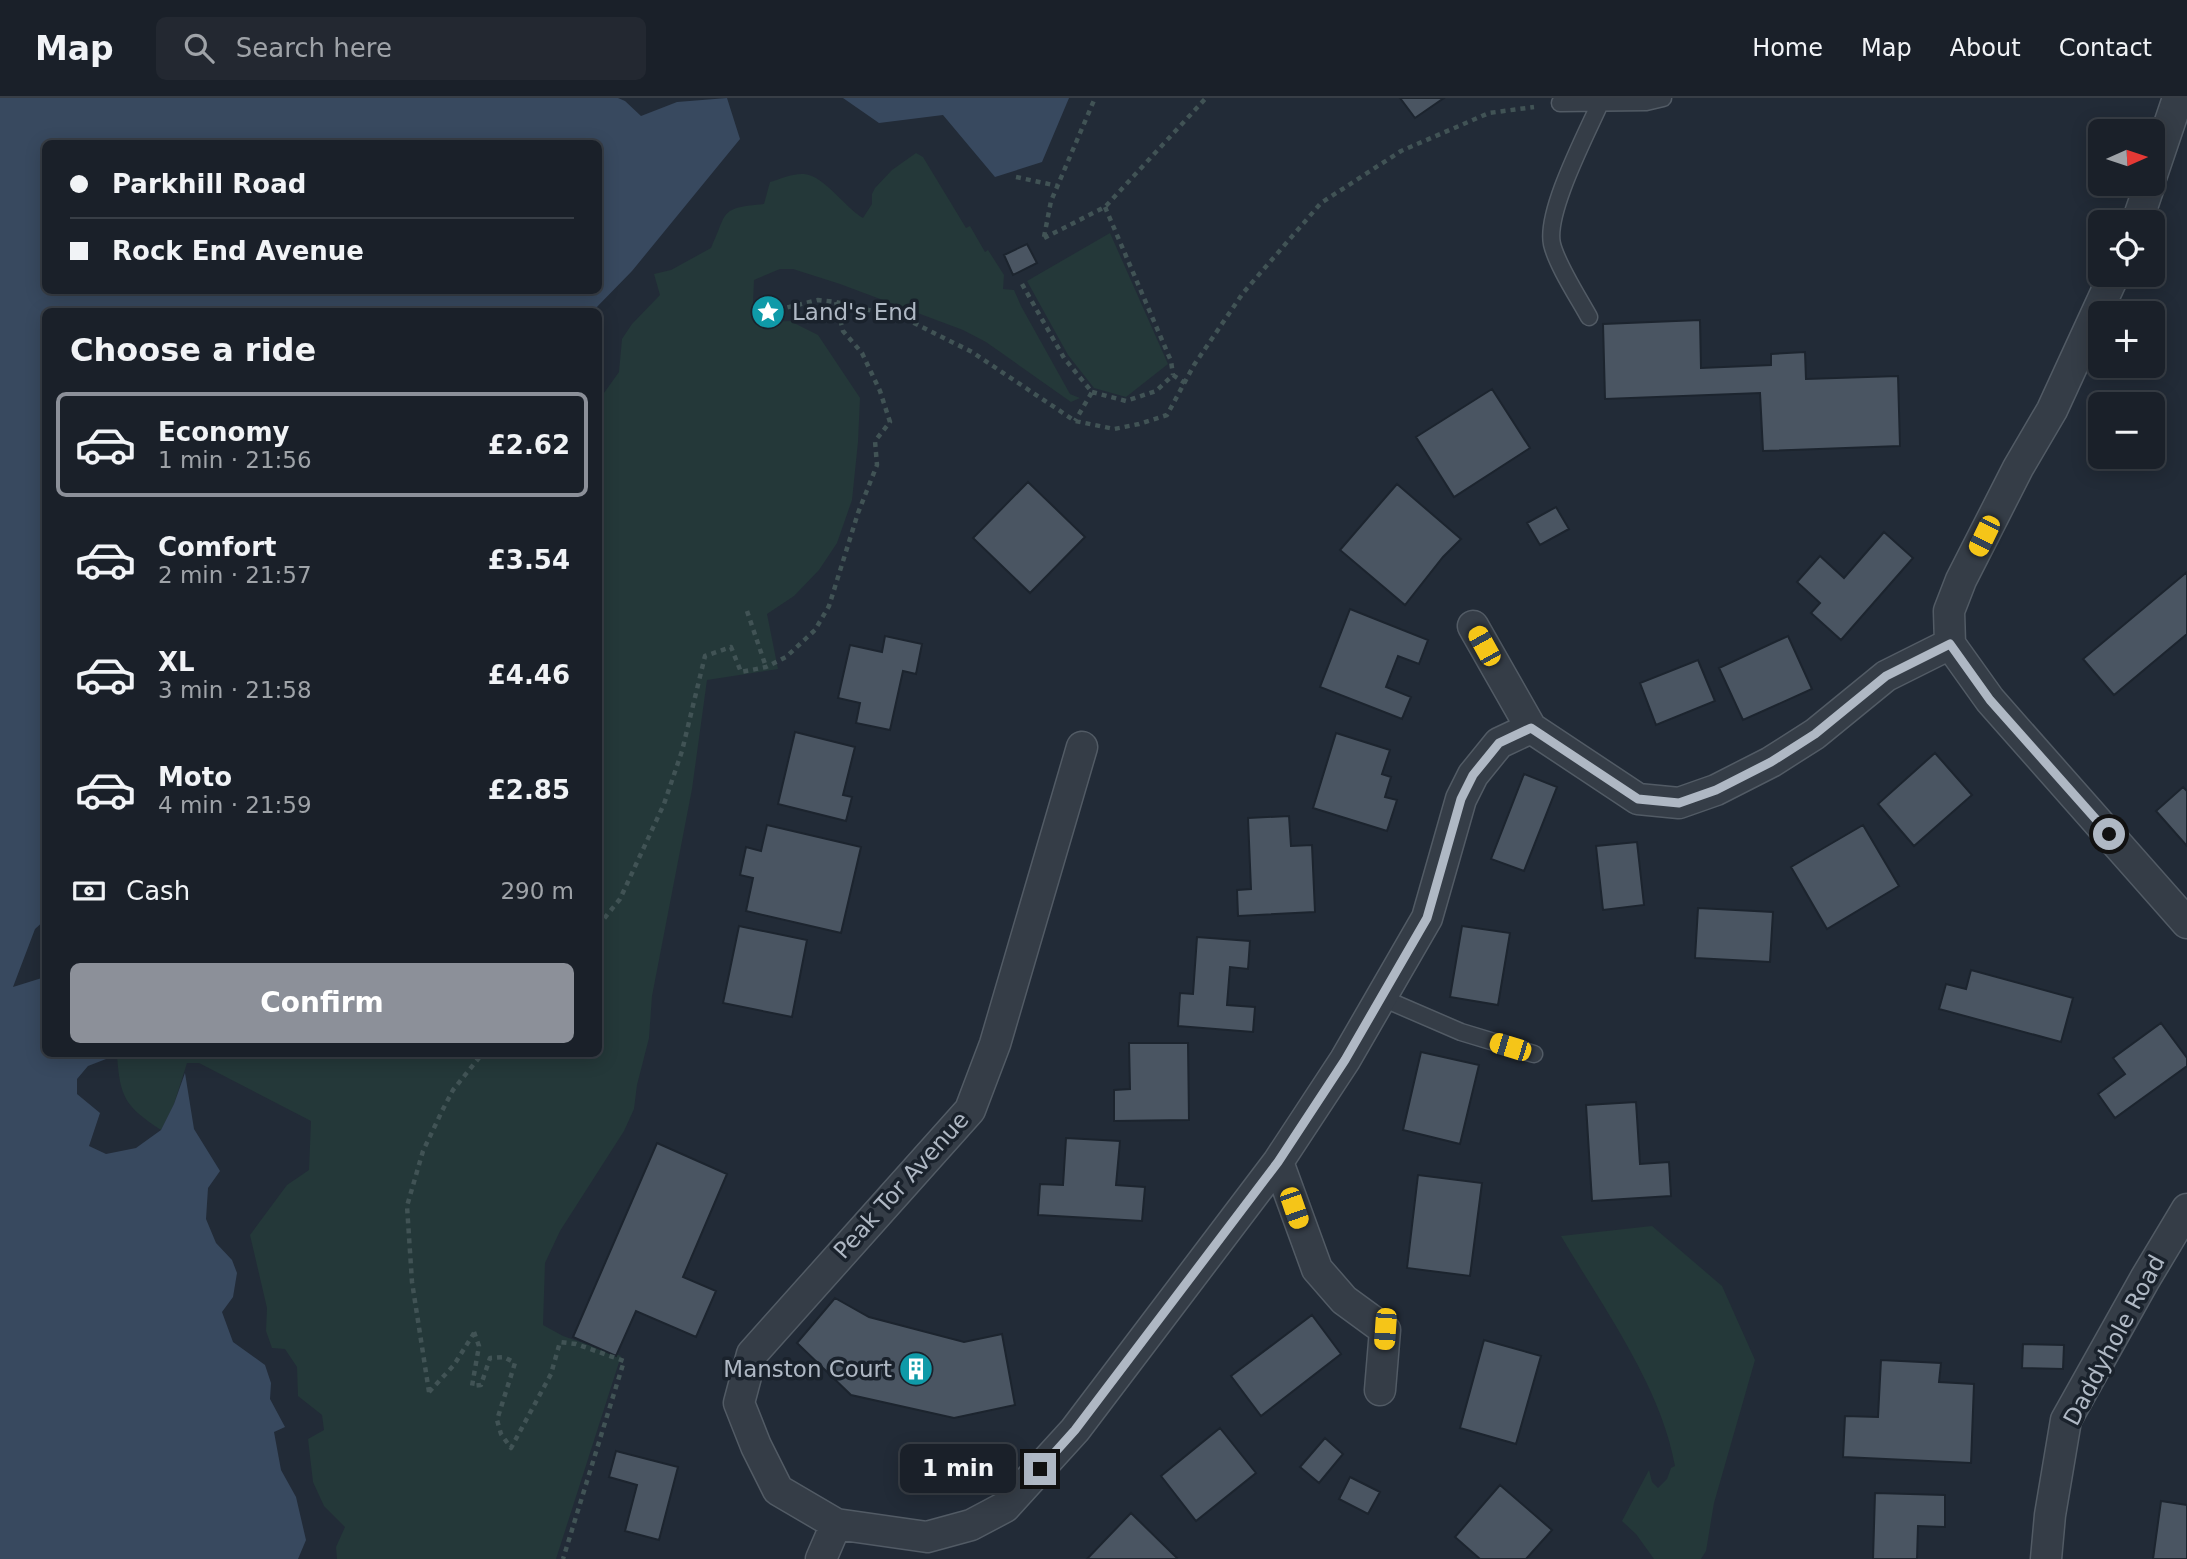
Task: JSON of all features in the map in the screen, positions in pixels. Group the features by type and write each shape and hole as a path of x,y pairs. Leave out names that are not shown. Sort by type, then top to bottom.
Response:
{"street":[{"path":"2165,136 2178,98"},
{"path":"2108,287 2052,410 2018,468 1961,580 1949,611 1950,644 1990,700 2187,923"},
{"path":"1473,626 1531,728 1638,799 1679,803 1716,790 1771,762 1815,734 1886,676 1950,644"},
{"path":"821,1559 836,1524 927,1537 971,1525 1004,1507 1075,1430 1278,1162 1345,1060 1427,918 1461,799 1473,775 1499,743 1531,728"},
{"name":"Peak Tor Avenue","path":"836,1524 778,1490 756,1446 739,1403 752,1354 970,1110 999,1032 1082,747"},
{"path":"1278,1162 1317,1269 1344,1300 1385,1329 1380,1390"},
{"name":"Daddyhole Road","path":"2046,1559 2050,1515 2066,1420 2187,1209"}],"lane":[{"path":"1560,103 1646,102 1662,98"},
{"path":"1589,317 1552,244 1551,227 1556,206 1601,101"},
{"path":"1380,998 1461,1032 1534,1054"}],"path":[{"path":"1095,98 1051,201 1044,238 1105,207 1206,98"},
{"path":"768,312 818,300 906,319 972,352 1075,421 1114,429 1139,424 1167,415 1242,293 1321,203 1401,151 1489,113 1560,103"},
{"path":"1016,177 1058,186"},
{"path":"1105,207 1171,361 1173,375 1185,383"},
{"path":"1022,285 1064,358 1092,392 1126,401 1156,391 1173,375"},
{"path":"602,921 620,899 664,804 682,751 705,656 731,648 741,672 766,667 786,657 805,639 829,606 858,513 877,465 875,441 890,422 880,391 862,353 843,331 836,302"},
{"path":"1075,421 1092,392"},
{"path":"747,611 766,667"},
{"path":"480,1057 447,1101 423,1151 407,1206 412,1282 429,1392 454,1365 474,1332 479,1346 472,1386 481,1385 490,1358 504,1357 515,1363 497,1420 501,1434 510,1448 551,1374 560,1342 576,1344 624,1361 563,1559"}],"green space":[{"path":"916,153 923,157 966,228 970,226 985,252 988,250 1004,275 1003,289 1014,290 1070,394 1080,398 1071,402 986,342 963,330 840,284 793,269 780,269 754,280 753,303 767,322 790,321 818,335 860,398 852,500 837,543 819,570 794,596 767,614 778,669 707,680 692,789 652,996 649,1038 634,1109 624,1131 560,1231 545,1263 543,1325 563,1336 621,1356 556,1559 337,1559 336,1547 345,1527 324,1506 313,1482 308,1439 324,1430 322,1415 298,1396 297,1367 285,1349 272,1348 266,1331 267,1308 250,1235 287,1185 309,1170 311,1121 199,1063 187,1063 174,1104 161,1130 139,1114 127,1100 120,1081 117,1057 602,1057 602,396 619,372 622,339 632,324 660,295 654,274 671,270 711,248 723,219 731,210 764,204 770,182 804,174 819,180 863,218 872,204 875,188 892,170"},
{"path":"1110,233 1168,364 1126,397 1094,388 1068,355 1027,281"},
{"path":"1652,1226 1722,1286 1755,1360 1714,1503 1706,1551 1701,1559 1654,1559 1636,1534 1622,1521 1649,1470 1652,1482 1658,1488 1675,1466 1668,1436 1644,1377 1561,1236"}],"water":[{"path":"0,98 618,98 641,116 677,102 727,98 740,139 632,271 596,308 42,308 42,923 35,929 13,987 42,978 42,1057 111,1057 88,1066 77,1079 77,1094 100,1113 89,1146 106,1154 136,1148 161,1130 185,1073 194,1129 220,1171 208,1188 206,1219 216,1243 232,1260 237,1273 233,1297 222,1312 233,1342 265,1365 271,1383 270,1399 285,1427 274,1432 281,1470 296,1497 306,1540 298,1559 0,1559"},
{"path":"843,98 1069,98 1042,162 995,177 943,115 879,123"}],"building":[{"path":"1400,98 1444,98 1415,118"},
{"path":"1027,244 1037,263 1013,275 1004,255"},
{"path":"1700,320 1701,368 1771,365 1771,354 1805,352 1806,379 1898,376 1900,446 1763,451 1760,393 1605,399 1603,324"},
{"path":"1492,389 1530,448 1454,497 1416,437"},
{"path":"1028,482 1085,537 1030,593 973,538"},
{"path":"1397,484 1461,539 1405,605 1340,550"},
{"path":"1556,507 1569,529 1540,545 1527,523"},
{"path":"1884,532 1913,558 1841,640 1811,613 1820,603 1797,582 1820,556 1844,578"},
{"path":"2187,572 2187,634 2114,695 2083,659"},
{"path":"1350,609 1428,640 1419,664 1398,656 1386,687 1411,697 1402,719 1320,687"},
{"path":"885,636 922,644 916,674 903,671 890,730 856,723 860,703 838,698 850,645 882,652"},
{"path":"1788,636 1812,689 1743,720 1719,668"},
{"path":"1698,660 1715,701 1656,725 1640,683"},
{"path":"795,732 855,747 843,795 852,797 846,821 778,804"},
{"path":"1336,733 1390,750 1382,774 1391,777 1385,797 1397,800 1387,831 1313,808"},
{"path":"1935,753 1972,795 1914,846 1878,804"},
{"path":"1524,774 1557,787 1524,871 1491,859"},
{"path":"2183,787 2187,791 2187,846 2156,811"},
{"path":"1289,816 1291,846 1312,845 1315,912 1238,916 1237,890 1251,889 1248,818"},
{"path":"767,825 861,847 841,933 746,911 753,878 740,875 746,847 761,851"},
{"path":"1863,825 1899,886 1827,929 1791,867"},
{"path":"1637,842 1644,905 1603,910 1596,846"},
{"path":"1698,908 1773,912 1770,962 1695,958"},
{"path":"739,926 807,940 792,1017 723,1003"},
{"path":"1462,926 1510,933 1498,1005 1450,997"},
{"path":"1197,937 1250,941 1248,969 1230,967 1227,1005 1255,1007 1253,1032 1178,1026 1180,993 1193,994"},
{"path":"1971,970 2073,998 2061,1042 1939,1009 1946,984 1966,989"},
{"path":"2161,1023 2187,1058 2187,1066 2115,1118 2098,1094 2125,1074 2113,1058"},
{"path":"1129,1043 1188,1043 1189,1120 1114,1121 1114,1090 1130,1089"},
{"path":"1421,1052 1479,1065 1460,1144 1403,1130"},
{"path":"1636,1102 1640,1164 1669,1162 1671,1196 1592,1201 1586,1105"},
{"path":"1066,1138 1120,1141 1116,1185 1145,1187 1142,1221 1038,1215 1040,1184 1063,1185"},
{"path":"657,1143 727,1174 683,1277 716,1291 696,1337 636,1311 616,1356 573,1337"},
{"path":"1418,1175 1482,1183 1470,1276 1407,1268"},
{"name":"Manston Court","path":"835,1298 869,1317 964,1342 1002,1334 1015,1405 954,1418 851,1395 797,1343"},
{"path":"1312,1315 1341,1354 1261,1416 1231,1376"},
{"path":"1484,1340 1541,1356 1516,1444 1460,1428"},
{"path":"2023,1344 2064,1345 2063,1369 2022,1368"},
{"path":"1881,1360 1941,1363 1939,1382 1974,1384 1971,1463 1843,1457 1845,1416 1878,1417"},
{"path":"1220,1428 1256,1473 1196,1521 1161,1476"},
{"path":"1325,1438 1343,1454 1319,1483 1300,1467"},
{"path":"616,1451 678,1467 659,1540 625,1531 637,1485 609,1477"},
{"path":"1350,1477 1380,1492 1368,1514 1339,1499"},
{"path":"1500,1485 1552,1530 1526,1559 1480,1559 1455,1537"},
{"path":"1875,1493 1945,1495 1945,1527 1918,1526 1917,1559 1873,1559"},
{"path":"2161,1501 2187,1505 2187,1559 2153,1559"},
{"path":"1131,1513 1177,1558 1176,1559 1087,1559"}],"place":[{"name":"Land's End","path":"768,312"},
{"name":"Manston Court","path":"916,1369"}],"route":[{"path":"1040,1469 1075,1430 1278,1162 1345,1060 1427,918 1461,799 1473,775 1499,743 1531,728 1638,799 1679,803 1716,790 1771,762 1815,734 1886,676 1950,644 1990,700 2109,834"}]}
